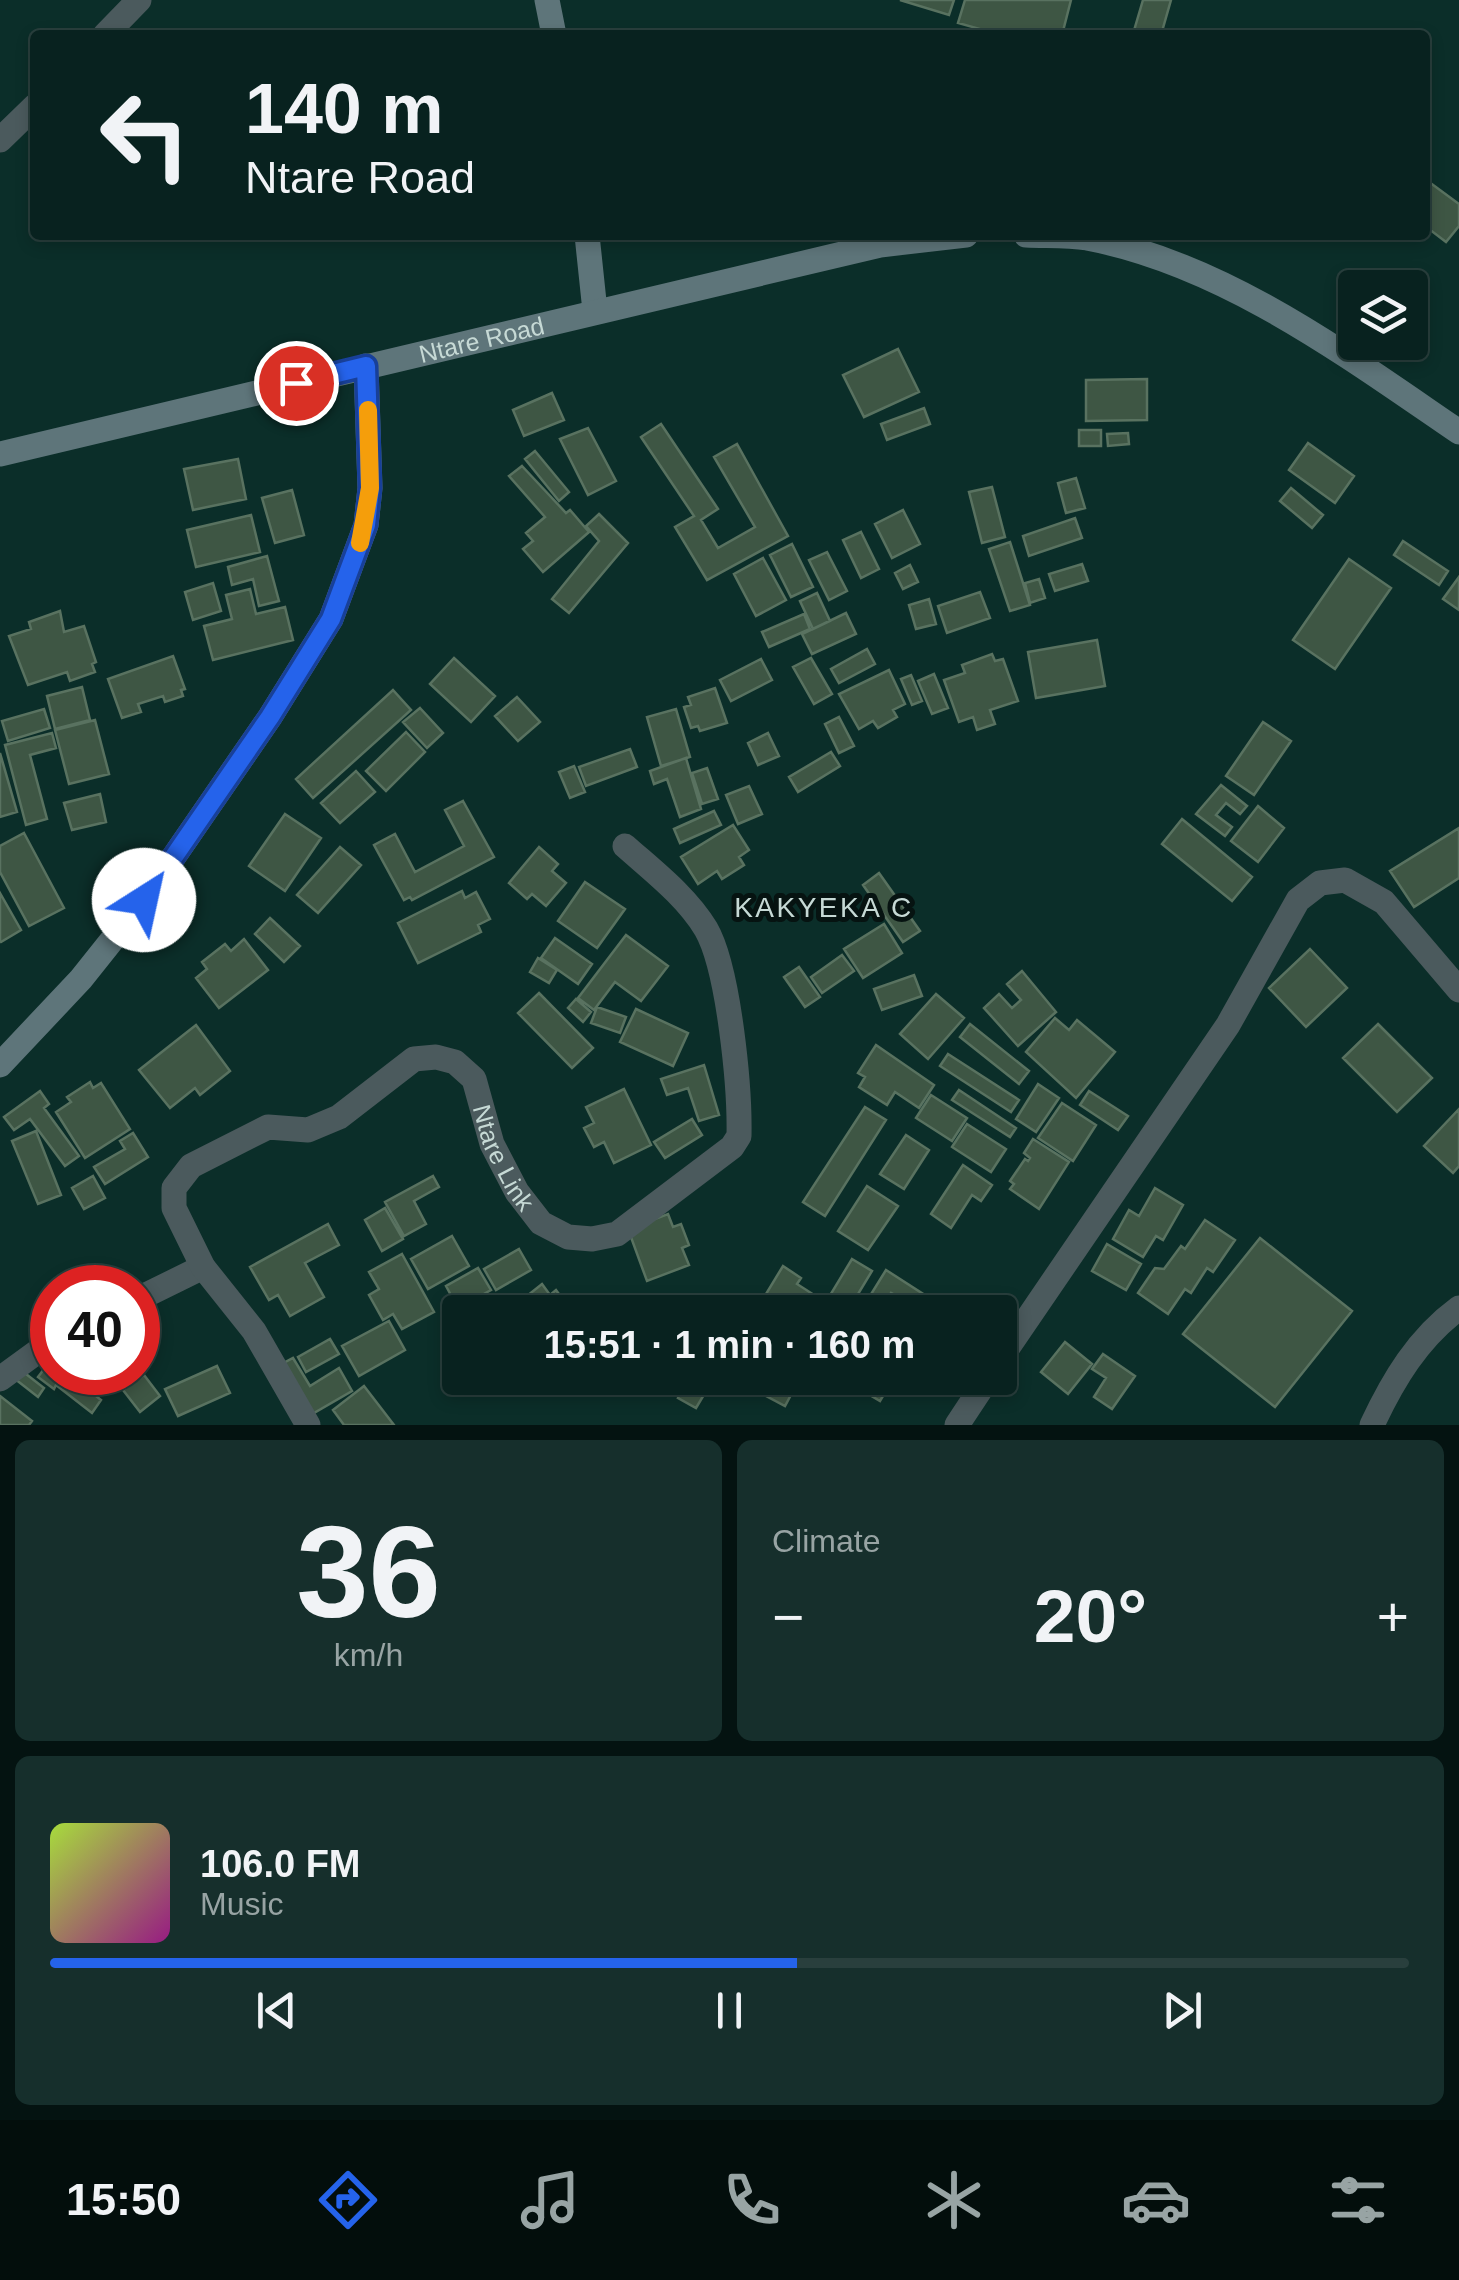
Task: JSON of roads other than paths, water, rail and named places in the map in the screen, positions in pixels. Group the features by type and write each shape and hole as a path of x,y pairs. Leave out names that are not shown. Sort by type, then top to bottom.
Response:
{"main road":[{"path":"547,0 553,30"},
{"path":"588,240 594,311"},
{"name":"Ntare Road","path":"0,454 594,311 880,245 923,240"},
{"path":"1092,240 1174,262 1316,335 1459,432"},
{"path":"0,1065 81,979 144,900 270,717 331,619 366,525 370,488 366,366"}],"street":[{"path":"110,30 138,0"},
{"path":"0,140 30,111"},
{"name":"Ntare Link","path":"308,1425 254,1332 203,1267 174,1208 174,1188 191,1166 268,1127 308,1130 339,1117 414,1058 436,1057 455,1062 474,1079 492,1144 517,1192 541,1223 568,1237 592,1239 617,1234 732,1148 740,1136 722,978 707,931 678,894 625,846"},
{"path":"1017,1333 1228,1025 1298,900 1320,883 1345,880 1384,902 1459,990"},
{"path":"160,1288 203,1267"},
{"path":"1372,1425 1393,1380 1436,1324 1459,1308"},
{"path":"0,1378 30,1357"},
{"path":"957,1425 977,1395"}],"district":[{"name":"KAKYEKA C","path":"824,907"}]}
